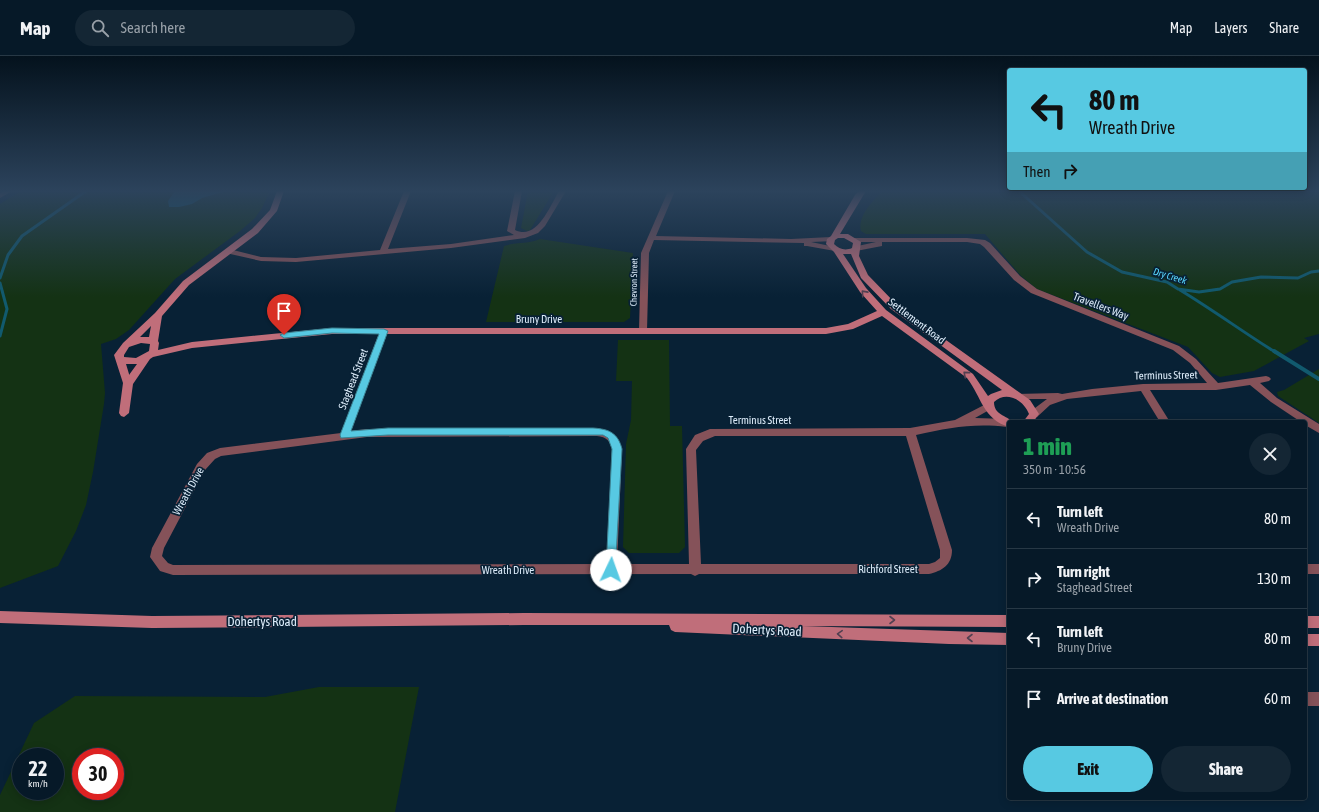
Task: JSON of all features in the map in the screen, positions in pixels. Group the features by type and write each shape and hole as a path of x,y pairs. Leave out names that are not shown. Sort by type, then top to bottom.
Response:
{"street":[{"path":"128,383 124,374 119,352 158,315 186,282 229,251 258,226"},
{"path":"383,252 394,226"},
{"path":"513,233 514,226"},
{"path":"229,251 261,258 296,260 492,241 531,235 537,231 540,226"},
{"name":"Chevron Street","path":"643,331 645,253 658,226"},
{"path":"833,238 841,226"},
{"path":"848,226 849,231 854,239"},
{"path":"492,241 513,233 525,236"},
{"path":"653,238 791,241 846,236 854,239 888,241"},
{"name":"Settlement Road","path":"833,238 830,244 836,250 859,287 883,312 970,376 977,384 995,416 1007,422"},
{"name":"Settlement Road","path":"854,239 858,245 855,250 855,256 864,276 890,303 1030,404 1033,419"},
{"name":"Travellers Way","path":"888,241 967,240 982,242 991,248 1017,278 1034,291 1176,348 1193,361 1216,387"},
{"path":"791,241 846,252 888,241"},
{"name":"Bruny Drive","path":"120,359 130,362 192,345 332,331 826,331 850,327 883,312"},
{"path":"124,413 128,383 154,350 158,315"},
{"name":"Staghead Street","path":"345,435 384,331"},
{"name":"Bruny Drive","path":"129,343 145,339 154,342 192,345"},
{"name":"Terminus Street","path":"1016,395 1066,396 1114,389 1142,387 1216,387 1266,379"},
{"path":"1253,382 1274,400 1305,420"},
{"path":"1142,387 1164,420"},
{"path":"988,406 988,401 995,395 1007,393 1016,395"},
{"name":"Terminus Street","path":"1033,419 1047,403 1066,396"},
{"name":"Terminus Street","path":"957,422 988,406"},
{"name":"Terminus Street","path":"695,571 691,449 699,438 714,432 910,432 957,422 988,421 1007,423"},
{"path":"1307,421 1319,429"},
{"name":"Wreath Drive","path":"611,570 617,449 616,442 611,436 604,432 388,432 345,435 229,450 211,456 201,467 158,548 156,557 158,562 164,567 173,570 695,571"},
{"name":"Richford Street","path":"695,571 929,569 938,567 946,556 946,550 910,432"},
{"path":"1307,569 1319,569"},
{"name":"Dohertys Road","path":"0,617 152,622 524,620 1007,621"},
{"name":"Dohertys Road","path":"524,620 941,638 1007,638"},
{"path":"1307,622 1319,622"},
{"path":"1307,640 1319,640"},
{"path":"1307,698 1319,699"}],"green space":[{"path":"0,226 245,226 175,279 129,330 116,339 101,344 105,393 104,404 86,505 76,531 58,566 0,588"},
{"path":"521,226 532,226 530,230 527,231 521,228"},
{"path":"860,226 1319,226 1319,334 1304,338 1309,341 1254,371 1220,377 1212,373 1188,347 1037,289 1021,276 985,234 866,234 861,231"},
{"path":"540,239 633,253 630,318 624,322 486,322 504,246 531,242"},
{"path":"618,340 669,340 670,426 682,426 685,547 679,553 629,553 623,547 626,444 631,420 632,381 616,381"},
{"path":"1319,369 1319,423 1278,396 1277,392 1284,390"},
{"path":"319,687 419,687 395,812 0,812 0,795 12,770 12,800 64,800 64,748 22,748 34,723 75,696 265,697"}],"waterway":[{"path":"0,278 8,255 22,236 36,226"},
{"name":"Dry Creek","path":"1058,226 1087,252 1122,272 1167,282 1178,289 1199,292 1220,289 1232,282 1261,277 1298,278 1311,272 1319,271"},
{"path":"0,283 7,309 0,336"},
{"path":"1180,290 1275,352"},
{"path":"1274,351 1319,379"}],"route":[{"path":"284,335 332,331 384,331 345,435 388,432 604,432 611,436 616,442 617,449 611,570"}]}
